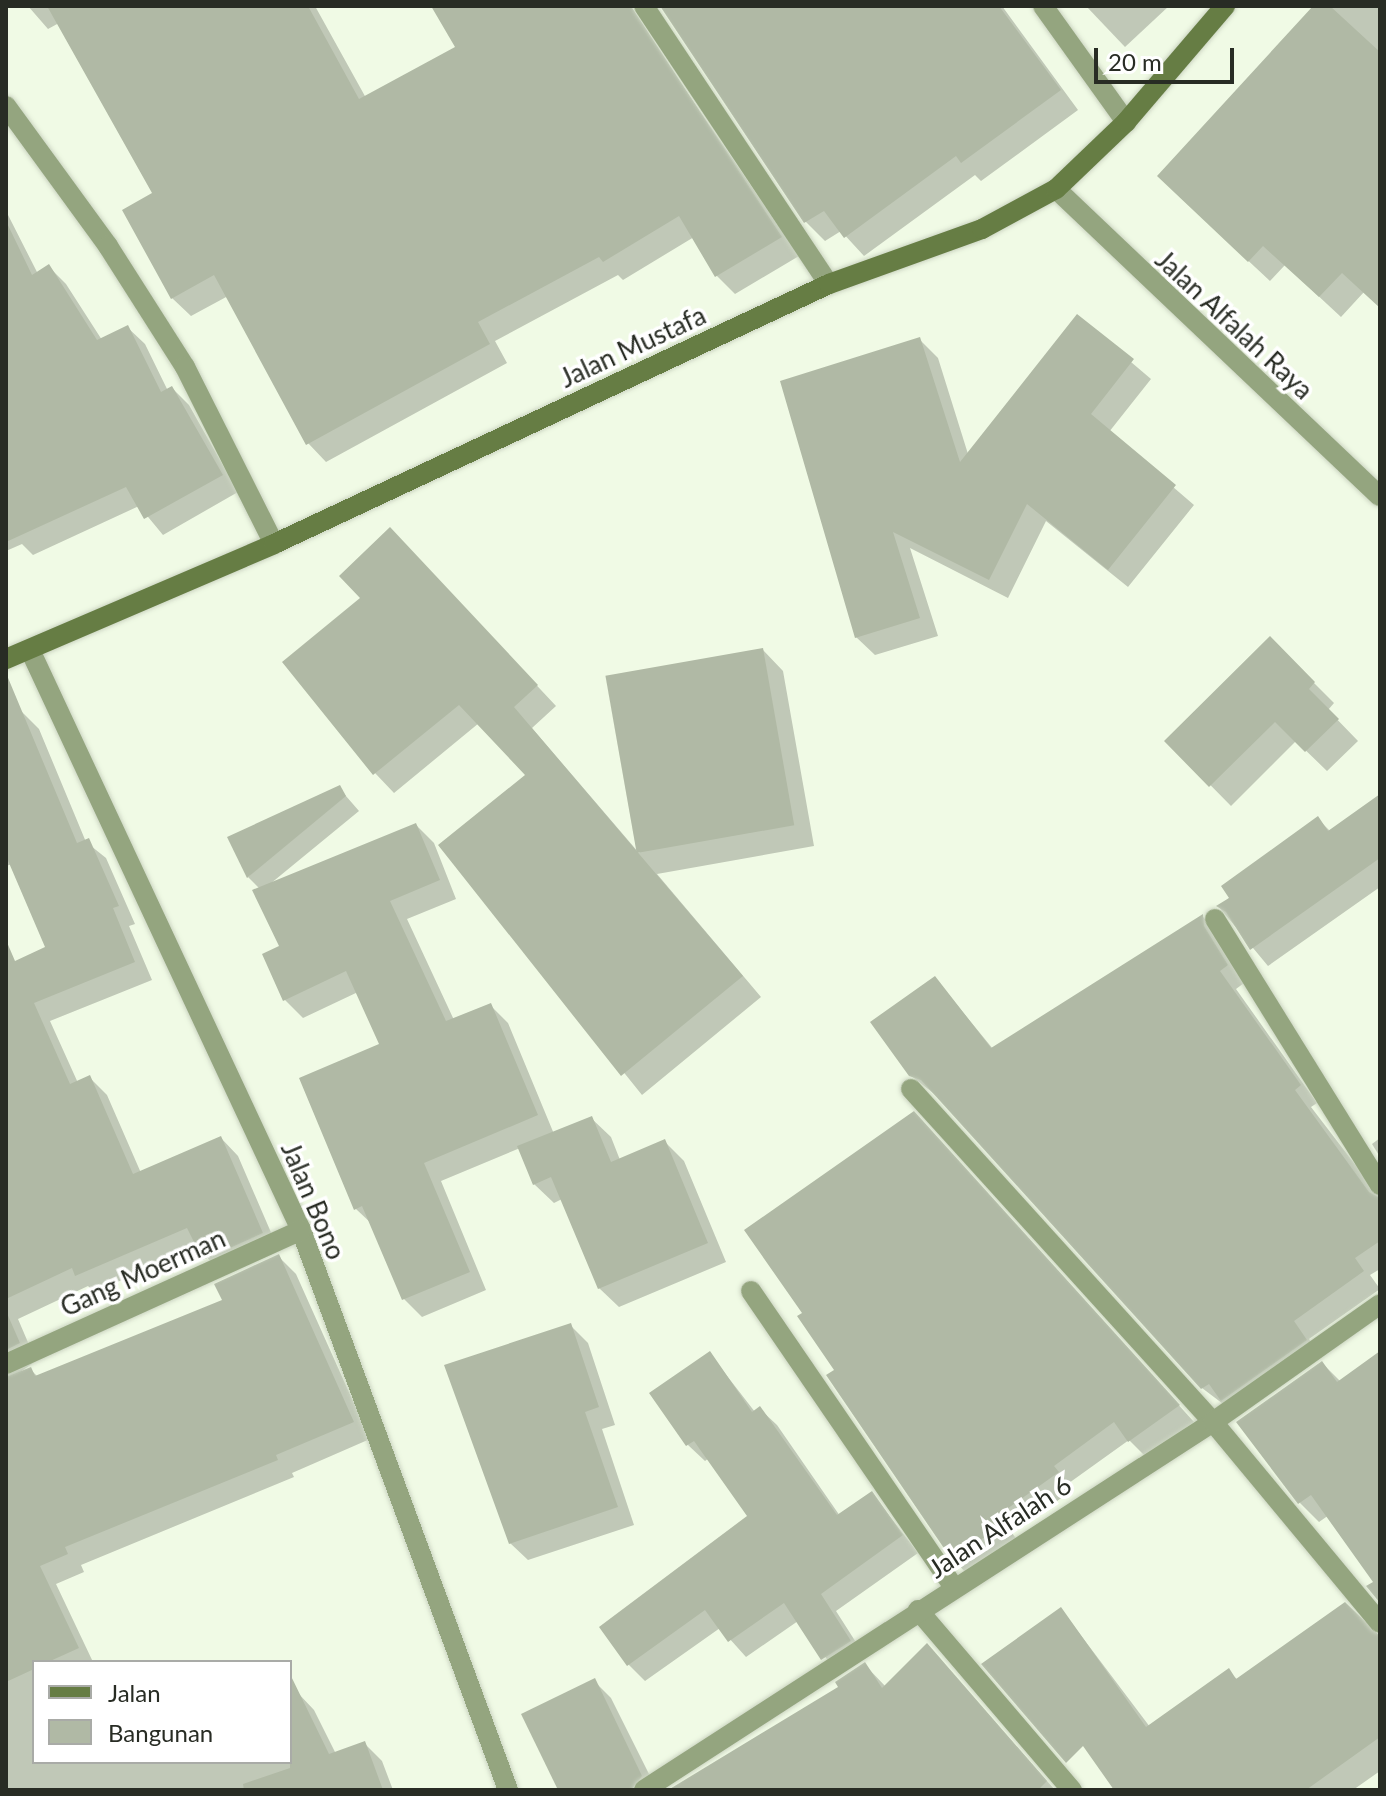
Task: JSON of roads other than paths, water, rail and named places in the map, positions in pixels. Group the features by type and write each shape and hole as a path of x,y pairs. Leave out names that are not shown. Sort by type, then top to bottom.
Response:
{"street":[{"path":"644,6 829,284"},
{"path":"1043,6 1126,122"},
{"name":"Jalan Mustafa","path":"6,659 274,544 829,284 982,229 1056,189 1126,122 1225,6"},
{"path":"6,106 108,246 185,367 274,544"},
{"name":"Jalan Alfalah Raya","path":"1056,189 1380,496"},
{"name":"Jalan Bono","path":"30,650 301,1230 508,1790"},
{"path":"1215,919 1380,1185"},
{"path":"911,1089 1213,1422 1380,1623"},
{"name":"Gang Moerman","path":"6,1364 301,1230"},
{"path":"751,1291 954,1587"},
{"name":"Jalan Alfalah 6","path":"644,1790 1213,1422 1380,1304"},
{"path":"918,1610 1072,1790"}]}
